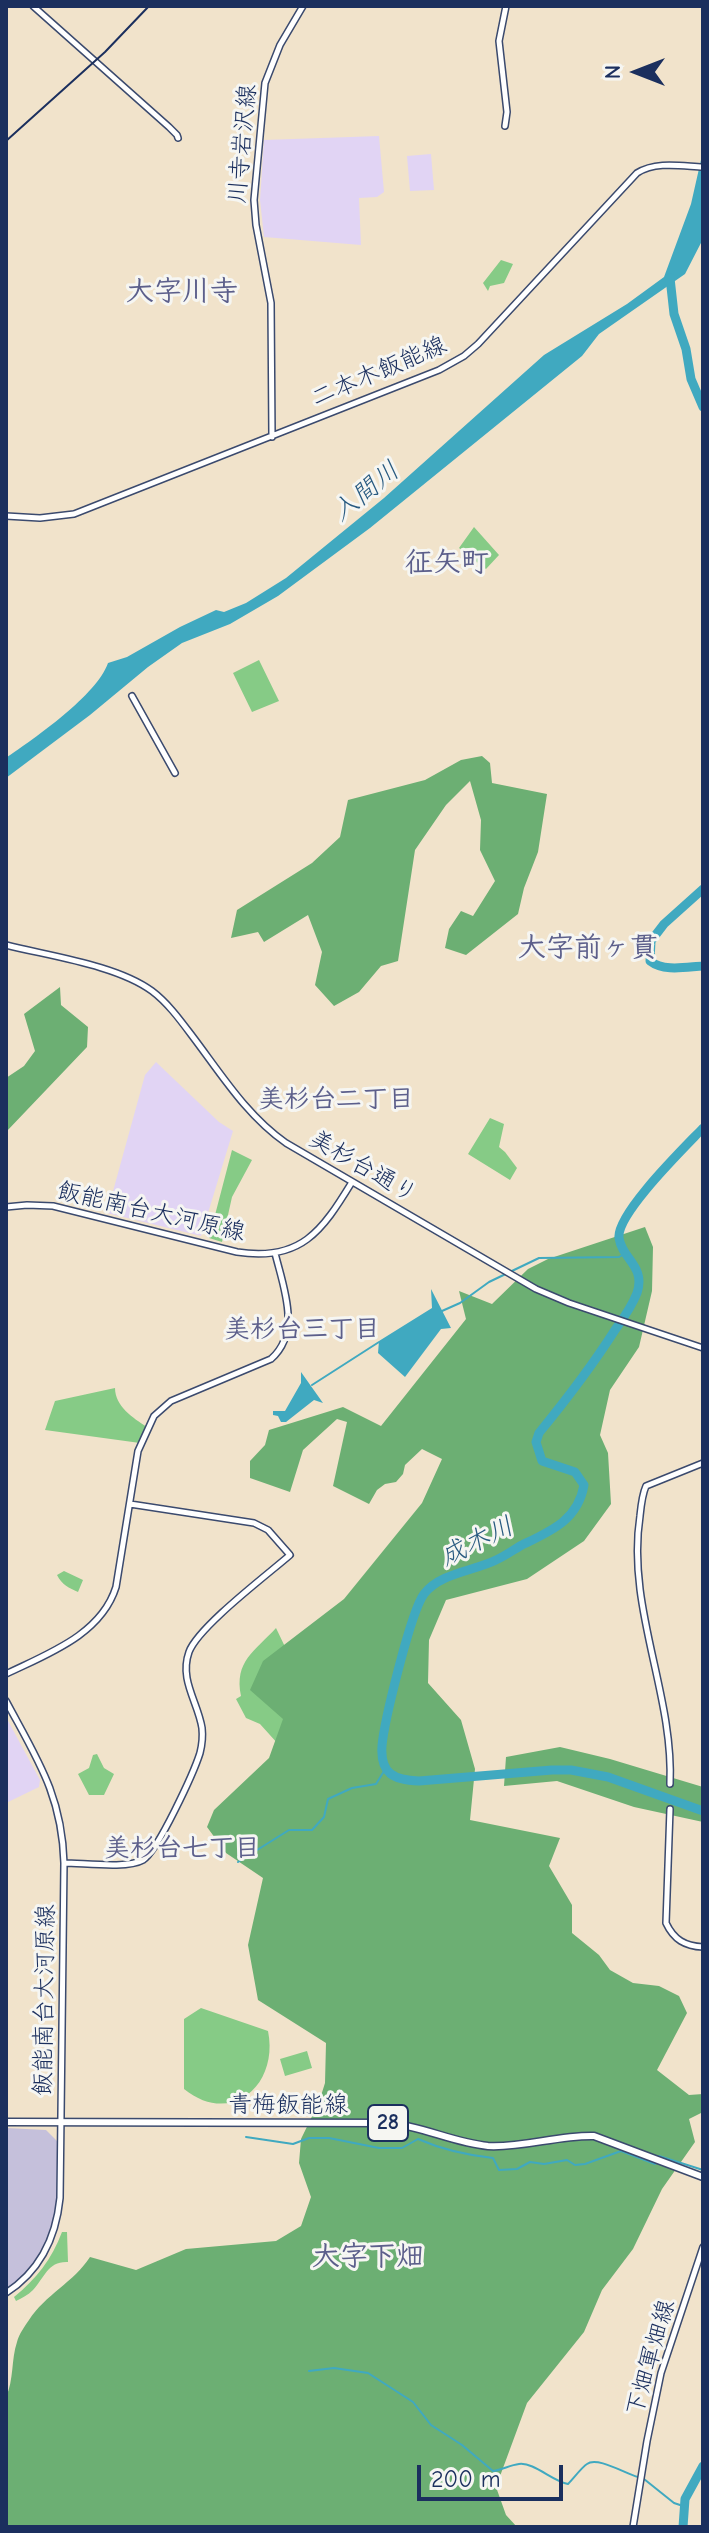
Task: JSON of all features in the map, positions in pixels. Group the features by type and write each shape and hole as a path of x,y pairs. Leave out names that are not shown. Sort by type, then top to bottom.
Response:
{"main road":[{"name":"青梅飯能線","path":"6,2122 390,2123 414,2126 469,2143 490,2146 576,2135 594,2136 703,2177"}],"street":[{"path":"33,6 178,138"},
{"name":"川寺岩沢線","path":"272,437 271,303 254,200 265,83 280,45 303,6"},
{"path":"505,126 507,112 499,41 506,6"},
{"name":"二本木飯能線","path":"6,516 40,518 74,514 432,373 464,356 494,327 637,173 653,166 703,167"},
{"path":"132,696 175,773"},
{"name":"美杉台通り","path":"6,945 110,971 145,986 174,1013 263,1125 286,1143 518,1280 554,1297 703,1348"},
{"name":"飯能南台大河原線","path":"6,1207 53,1206 237,1252 275,1253 304,1242 318,1231 333,1214 352,1182"},
{"path":"6,1674 85,1632 102,1616 116,1587 138,1451 146,1428 162,1408 171,1401 260,1365 283,1346 289,1322 275,1253"},
{"path":"670,1784 671,1755 645,1620 637,1537 646,1486 703,1463"},
{"path":"64,1863 131,1864 144,1859 155,1848 194,1768 202,1743 201,1725 186,1678 189,1651 201,1632 290,1555 268,1530 254,1523 130,1504"},
{"name":"飯能南台大河原線","path":"6,1701 50,1785 62,1828 64,1863 60,2198 53,2235 33,2269 6,2293"},
{"path":"670,1809 666,1923 678,1940 690,1946 703,1947"},
{"name":"下畑軍畑線","path":"633,2527 661,2373 703,2247"}],"shaded area":[{"path":"379,136 384,192 377,197 359,198 361,245 264,237 260,200 264,140"},
{"path":"431,154 434,190 410,191 407,156"},
{"path":"156,1062 219,1122 233,1131 201,1236 107,1213 145,1075"},
{"path":"6,1717 40,1780 39,1787 6,1803"},
{"path":"6,2128 46,2130 57,2141 58,2196 54,2223 43,2251 21,2280 6,2291"}],"green space":[{"path":"501,260 513,264 504,283 490,286 488,291 483,283"},
{"path":"474,527 499,555 486,569 459,548"},
{"path":"259,660 279,701 252,712 233,673"},
{"path":"482,756 490,763 492,783 547,794 538,852 518,914 466,955 445,948 449,929 461,911 473,916 495,881 480,850 481,820 470,781 446,805 415,850 398,961 381,966 359,992 334,1006 315,985 322,952 308,915 264,942 258,932 231,938 237,910 312,863 340,837 348,800 425,780 461,760"},
{"path":"60,987 61,1005 88,1027 87,1047 6,1132 6,1078 24,1066 35,1051 24,1014"},
{"path":"490,1118 504,1124 499,1147 517,1168 510,1180 468,1154"},
{"path":"232,1150 252,1160 232,1197 222,1242 209,1238"},
{"path":"645,1227 653,1247 652,1291 639,1347 610,1390 600,1435 608,1453 611,1504 584,1541 527,1579 446,1600 429,1640 428,1683 461,1720 475,1769 470,1820 560,1838 549,1866 572,1905 572,1933 599,1955 610,1970 633,1983 659,1986 679,1996 687,2013 657,2070 689,2095 703,2094 703,2112 689,2119 695,2142 662,2189 633,2249 602,2290 584,2332 527,2403 496,2487 506,2515 517,2527 6,2527 6,2397 18,2339 36,2311 90,2257 136,2270 186,2249 276,2241 301,2226 311,2197 299,2163 301,2139 325,2083 326,2043 258,2000 248,1945 263,1878 226,1853 207,1827 214,1810 269,1758 283,1719 250,1690 263,1661 344,1599 422,1503 442,1459 422,1449 405,1465 403,1474 396,1482 385,1484 377,1490 369,1504 333,1486 347,1422 337,1419 303,1450 290,1492 250,1478 250,1461 265,1445 269,1430 343,1407 381,1426 466,1319 459,1291 492,1304 528,1269 548,1259"},
{"path":"115,1388 121,1406 147,1427 140,1443 45,1430 55,1401"},
{"path":"64,1571 83,1580 78,1592 66,1586 57,1575"},
{"path":"276,1628 323,1726 288,1755 260,1724 246,1718 236,1699 241,1696 243,1665"},
{"path":"560,1747 703,1787 703,1822 634,1807 557,1781 504,1786 506,1757"},
{"path":"97,1754 104,1768 114,1774 104,1795 89,1795 78,1774 89,1768 93,1755"},
{"path":"201,2008 268,2031 269,2051 259,2083 234,2102 218,2104 202,2100 184,2089 184,2019"},
{"path":"307,2051 312,2068 285,2076 280,2059"},
{"path":"62,2232 67,2232 68,2262 51,2267 33,2290 16,2301 14,2297 48,2260"}],"water":[{"name":"入間川","path":"703,151 703,239 685,274 599,334 582,356 370,528 278,596 230,624 182,643 6,778 6,758 79,702 92,689 108,663 127,657 216,610 224,612 246,603 286,578 384,498 544,355 627,304 664,277 691,204"},
{"path":"431,1289 451,1328 441,1329 405,1377 378,1353 379,1341 432,1308"},
{"path":"301,1372 323,1403 314,1400 286,1422 281,1422 273,1411 285,1411 301,1383"}],"waterway":[{"name":"成木川","path":"670,278 674,314 686,349 691,379 703,407"},
{"name":"成木川","path":"703,889 664,924 651,941 650,961 668,968 703,966"},
{"name":"成木川","path":"703,1128 653,1181 628,1213 619,1238 636,1269 637,1293 597,1357 539,1433 536,1442 542,1461 575,1472 584,1485 576,1507 562,1523 543,1535 487,1564 439,1581 424,1594 399,1667 382,1746 386,1769 402,1779 419,1781 571,1770 608,1777 703,1811"},
{"path":"442,1311 460,1303 489,1282 539,1258 619,1257 626,1253"},
{"path":"312,1385 379,1342"},
{"path":"238,1862 289,1830 312,1830 324,1817 328,1799 352,1788 376,1784 386,1768"},
{"path":"246,2137 293,2144 309,2138 329,2138 379,2148 402,2148 418,2139 455,2152 493,2158 499,2170 517,2169 530,2162 544,2164 567,2160 575,2165 585,2164 621,2151 655,2164"},
{"path":"659,2156 703,2170"},
{"path":"309,2371 334,2368 368,2373 413,2402 431,2425 462,2445 493,2471 525,2464 568,2484 587,2464 598,2462 638,2477"},
{"name":"成木川","path":"683,2527 685,2499 703,2466"},
{"path":"644,2479 674,2503 683,2506"}],"railway":[{"path":"6,141 105,52 149,6"}],"district":[{"name":"大字川寺","path":"182,292"},
{"name":"征矢町","path":"447,563"},
{"name":"大字前ヶ貫","path":"588,948"},
{"name":"美杉台二丁目","path":"336,1100"},
{"name":"美杉台三丁目","path":"302,1330"},
{"name":"美杉台七丁目","path":"182,1849"},
{"name":"大字下畑","path":"368,2257"}]}
